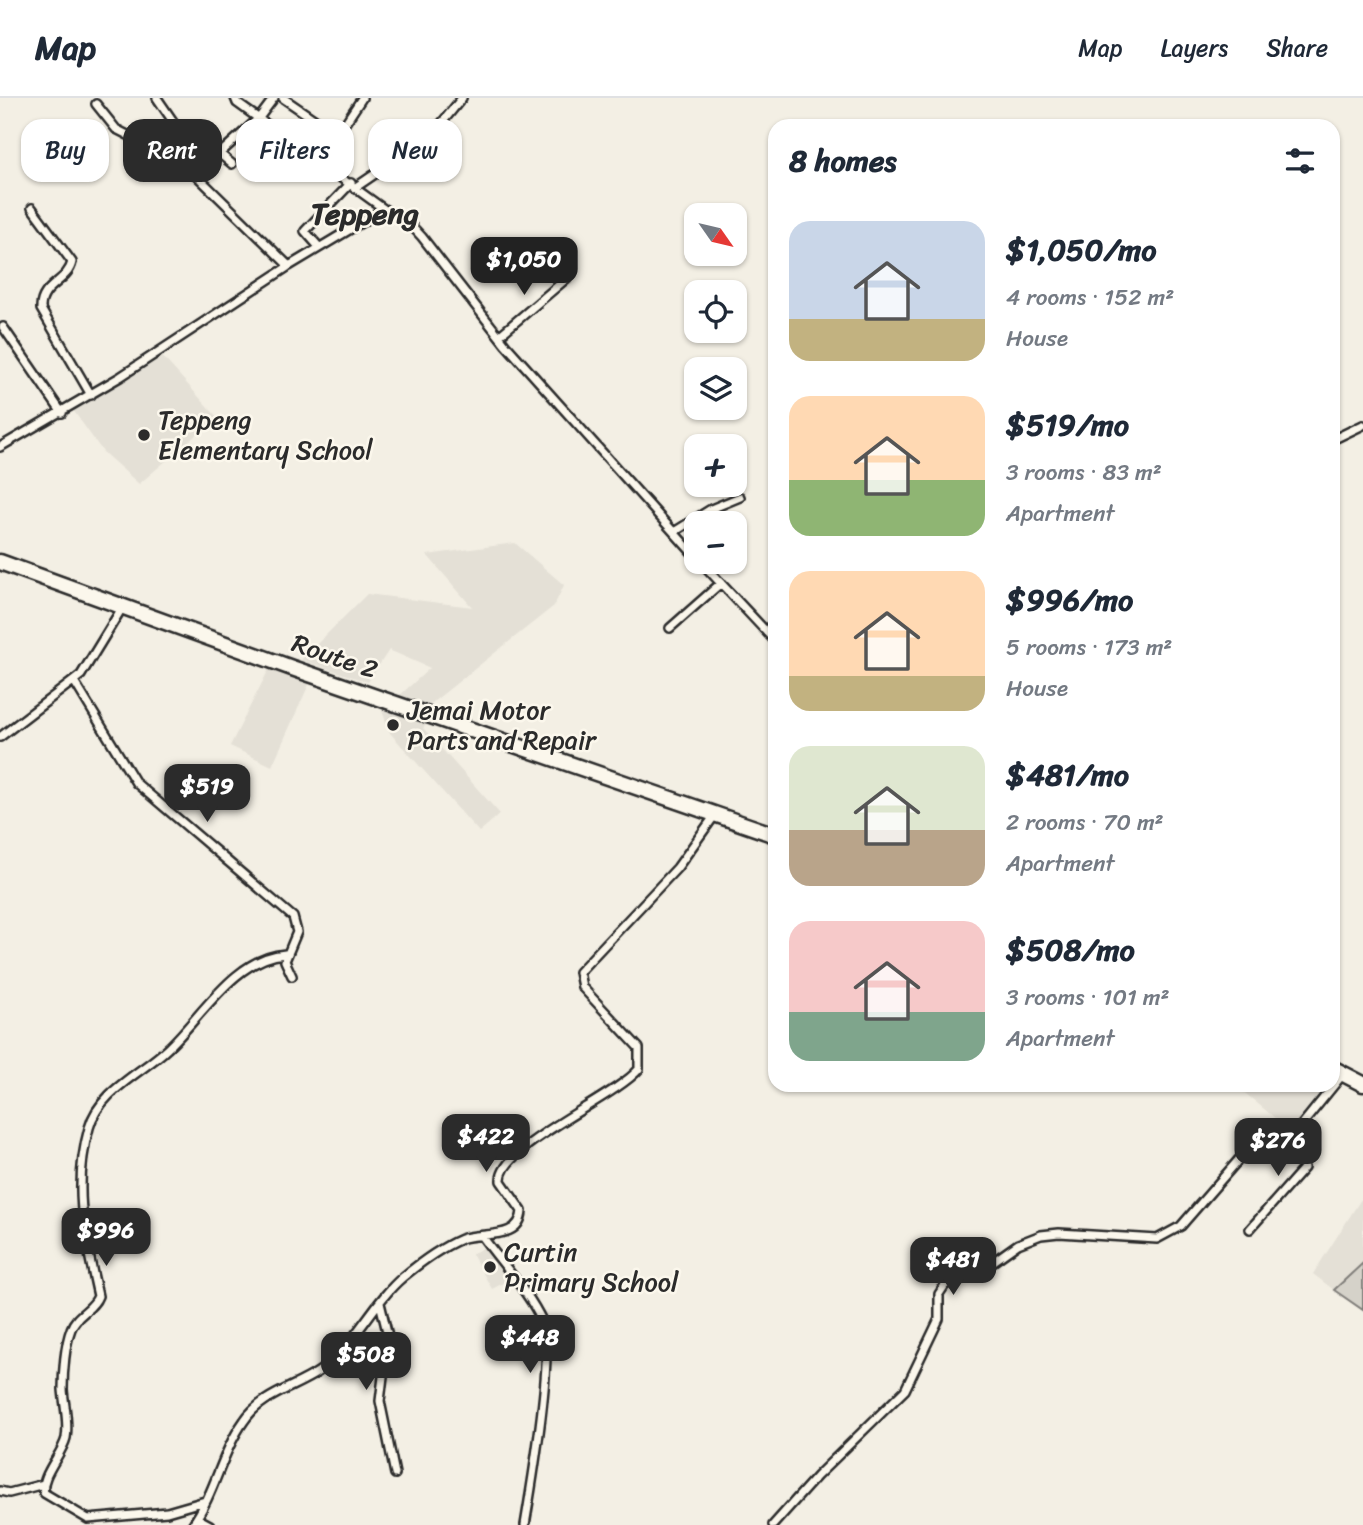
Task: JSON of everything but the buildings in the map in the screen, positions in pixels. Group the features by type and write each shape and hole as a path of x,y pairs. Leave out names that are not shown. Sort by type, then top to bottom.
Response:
{"highway":[{"name":"Route 2","path":"0,562 122,608 768,833"},
{"path":"1340,1072 1363,1084"}],"street":[{"path":"156,98 171,119"},
{"path":"235,98 237,103 259,118"},
{"path":"222,152 259,118 274,98"},
{"path":"283,98 314,119"},
{"path":"348,119 362,98"},
{"path":"319,247 305,232 354,185 432,135 462,98"},
{"path":"96,104 116,129 123,133"},
{"path":"222,156 232,164"},
{"path":"203,182 289,266"},
{"path":"350,182 384,209 409,223 422,237 499,336 684,543"},
{"path":"32,208 72,262 69,270 46,291 41,299 41,309 91,395"},
{"path":"0,447 91,395 289,266 384,209"},
{"path":"499,336 567,278"},
{"path":"3,327 62,412"},
{"path":"1340,436 1363,425"},
{"path":"674,532 710,509 738,497"},
{"path":"712,574 768,634"},
{"path":"670,628 721,583"},
{"path":"0,737 74,681 90,664 122,608"},
{"path":"74,681 135,783 293,917 298,932 285,954 285,967 292,976"},
{"path":"192,1525 227,1448 249,1414 268,1398 324,1367 402,1278 432,1255 461,1240 503,1233 515,1227 522,1217 518,1204 501,1181 506,1163 553,1126 626,1082 639,1069 639,1048 582,987 579,972 677,868 716,815"},
{"path":"205,1501 167,1513 88,1519 47,1496 44,1484 61,1453 66,1435 63,1387 69,1332 78,1315 93,1305 98,1296 86,1254 79,1206 91,1123 116,1090 165,1051 232,981 262,960 285,954"},
{"path":"773,1525 905,1390 939,1319 940,1292 950,1282 977,1273 1018,1244 1041,1235 1059,1233 1164,1238 1181,1226 1261,1134 1269,1131 1291,1135 1296,1132 1324,1092"},
{"path":"1250,1228 1304,1168 1302,1157 1290,1143 1291,1135"},
{"path":"482,1236 538,1313 546,1334 538,1438 525,1525"},
{"path":"380,1303 388,1336 379,1394 395,1474"},
{"path":"0,1491 9,1493 44,1484"},
{"path":"197,1518 210,1525"}],"shaded area":[{"name":"Teppeng Elementary School","path":"161,355 217,417 139,484 103,452 73,410"},
{"path":"515,543 564,585 554,606 428,706 399,696 430,668 389,650 368,682 301,660 367,594 472,607 427,555"},
{"path":"269,669 310,682 272,766 230,746"},
{"path":"380,705 429,722 423,728 500,814 479,832 390,733"},
{"path":"1244,1092 1326,1092 1293,1133"},
{"path":"1363,1196 1363,1263 1334,1290 1313,1274"},
{"name":"Curtin Primary School","path":"486,1246 509,1280 492,1289 472,1254"},
{"path":"1363,1263 1363,1310 1334,1290"}],"place":[{"name":"Teppeng Elementary School","path":"144,435"},
{"name":"Jemai Motor Parts and Repair","path":"393,725"},
{"name":"Curtin Primary School","path":"490,1267"}],"district":[{"name":"Teppeng","path":"365,214"}]}
